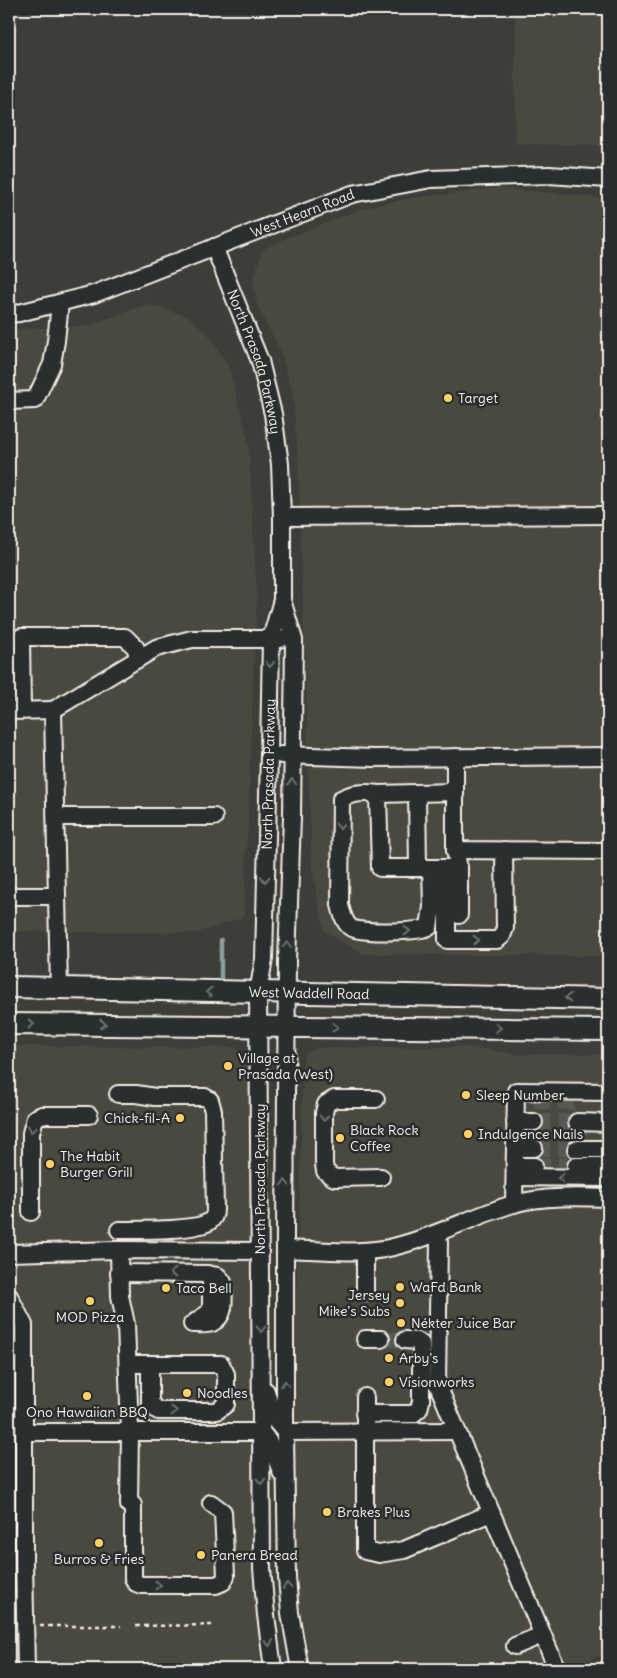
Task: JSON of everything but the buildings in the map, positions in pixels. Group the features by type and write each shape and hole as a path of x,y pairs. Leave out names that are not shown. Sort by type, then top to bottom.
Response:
{"main road":[{"name":"West Waddell Road","path":"9,988 608,999"},
{"path":"9,994 51,988"},
{"path":"9,1024 608,1030"}],"street":[{"name":"West Hearn Road","path":"9,314 94,294 352,194 430,179 549,175 608,179"},
{"name":"North Prasada Parkway","path":"214,247 262,370 273,414 280,464 282,600 271,639 270,754 264,959 258,993 262,1568 273,1669"},
{"path":"9,401 35,400 52,364 60,303"},
{"path":"282,517 608,515"},
{"name":"North Prasada Parkway","path":"282,600 294,640 287,994 285,1249 287,1578 290,1613 300,1669"},
{"path":"138,659 136,648 125,637 21,637 15,711 53,710 138,659 156,648 192,640 294,640"},
{"path":"51,988 57,896 53,710"},
{"path":"270,754 374,758 608,756"},
{"path":"454,792 378,794 364,792 347,795 340,799 340,906 348,926 355,931 385,932 424,930 429,927 439,868 455,850 455,757"},
{"path":"417,793 439,868 459,915"},
{"path":"378,794 380,868 439,868"},
{"path":"56,817 214,817"},
{"path":"455,850 608,851"},
{"path":"439,868 447,940 497,940 502,936 505,928 504,850"},
{"path":"9,896 57,896"},
{"path":"514,1204 516,1091 608,1092"},
{"path":"118,1094 155,1097 205,1097 210,1100 214,1111 215,1210 214,1217 210,1221 198,1226 119,1230"},
{"path":"376,1099 334,1099 326,1104 324,1113 324,1167 327,1174 335,1178 381,1177"},
{"path":"516,1100 534,1101"},
{"path":"577,1102 608,1102"},
{"path":"31,1212 31,1133 35,1118 42,1115 90,1115"},
{"path":"515,1122 534,1122"},
{"path":"577,1122 608,1123"},
{"path":"515,1148 534,1148"},
{"path":"576,1149 608,1149"},
{"path":"515,1171 534,1166"},
{"path":"576,1166 608,1166"},
{"path":"515,1171 608,1178"},
{"path":"285,1249 365,1251 386,1248 436,1234 514,1204 555,1199 608,1198"},
{"path":"436,1234 438,1242 437,1383 557,1669"},
{"path":"119,1250 120,1296 126,1324 133,1578 136,1583 142,1585 216,1585 223,1582 226,1576 223,1512 211,1504"},
{"path":"9,1253 119,1250 260,1251"},
{"path":"365,1251 365,1292"},
{"path":"120,1273 207,1274 218,1276 223,1282 224,1309 222,1313 212,1323 192,1324"},
{"path":"9,1296 24,1325 26,1669"},
{"path":"364,1414 412,1414 420,1409 421,1344 417,1341 405,1340"},
{"path":"128,1364 150,1364 221,1364 226,1374 226,1404 217,1411 158,1410 150,1403 150,1364"},
{"path":"261,1375 274,1418 285,1432 457,1431"},
{"path":"365,1397 365,1550 379,1554 404,1550 492,1513"},
{"path":"25,1432 261,1432 274,1451 286,1486"},
{"path":"515,1646 542,1635"}],"path":[{"path":"136,1626 214,1625"},
{"path":"34,1627 121,1626"}],"shaded area":[{"path":"515,9 608,9 608,146 515,144"},
{"path":"498,188 608,199 608,956 364,954 324,931 312,870 298,459 293,396 280,350 257,306 253,282 262,250 284,239 367,207 412,198"},
{"path":"147,304 188,316 210,336 229,368 248,438 257,594 244,917 196,933 9,931 9,329 87,326"},
{"name":"Village at Prasada (West)","path":"9,1046 229,1047 236,1048 248,1057 252,1070 251,1258 254,1504 252,1569 265,1669 9,1669"},
{"path":"470,1047 518,1054 608,1054 608,1652 567,1669 306,1669 295,1585 293,1517 295,1317 303,1058 306,1053 320,1048"}],"waterway":[{"path":"221,940 221,979"}],"tunnel":[{"path":"534,1101 577,1102"},
{"path":"534,1122 577,1122"},
{"path":"534,1148 576,1149"},
{"path":"534,1166 576,1166"},
{"path":"381,1339 405,1340"}],"place":[{"name":"Target","path":"448,398"},
{"name":"Village at Prasada (West)","path":"228,1066"},
{"name":"Sleep Number","path":"466,1095"},
{"name":"Chick-fil-A","path":"180,1118"},
{"name":"Indulgence Nails","path":"468,1134"},
{"name":"Black Rock Coffee","path":"340,1138"},
{"name":"The Habit Burger Grill","path":"50,1164"},
{"name":"WaFd Bank","path":"400,1287"},
{"name":"Taco Bell","path":"166,1288"},
{"name":"MOD Pizza","path":"90,1301"},
{"name":"Jersey Mike's Subs","path":"400,1303"},
{"name":"Nékter Juice Bar","path":"401,1323"},
{"name":"Arby's","path":"389,1358"},
{"name":"Visionworks","path":"389,1382"},
{"name":"Noodles","path":"187,1393"},
{"name":"Ono Hawaiian BBQ","path":"87,1396"},
{"name":"Brakes Plus","path":"327,1512"},
{"name":"Burros & Fries","path":"99,1543"},
{"name":"Panera Bread","path":"201,1555"}]}
